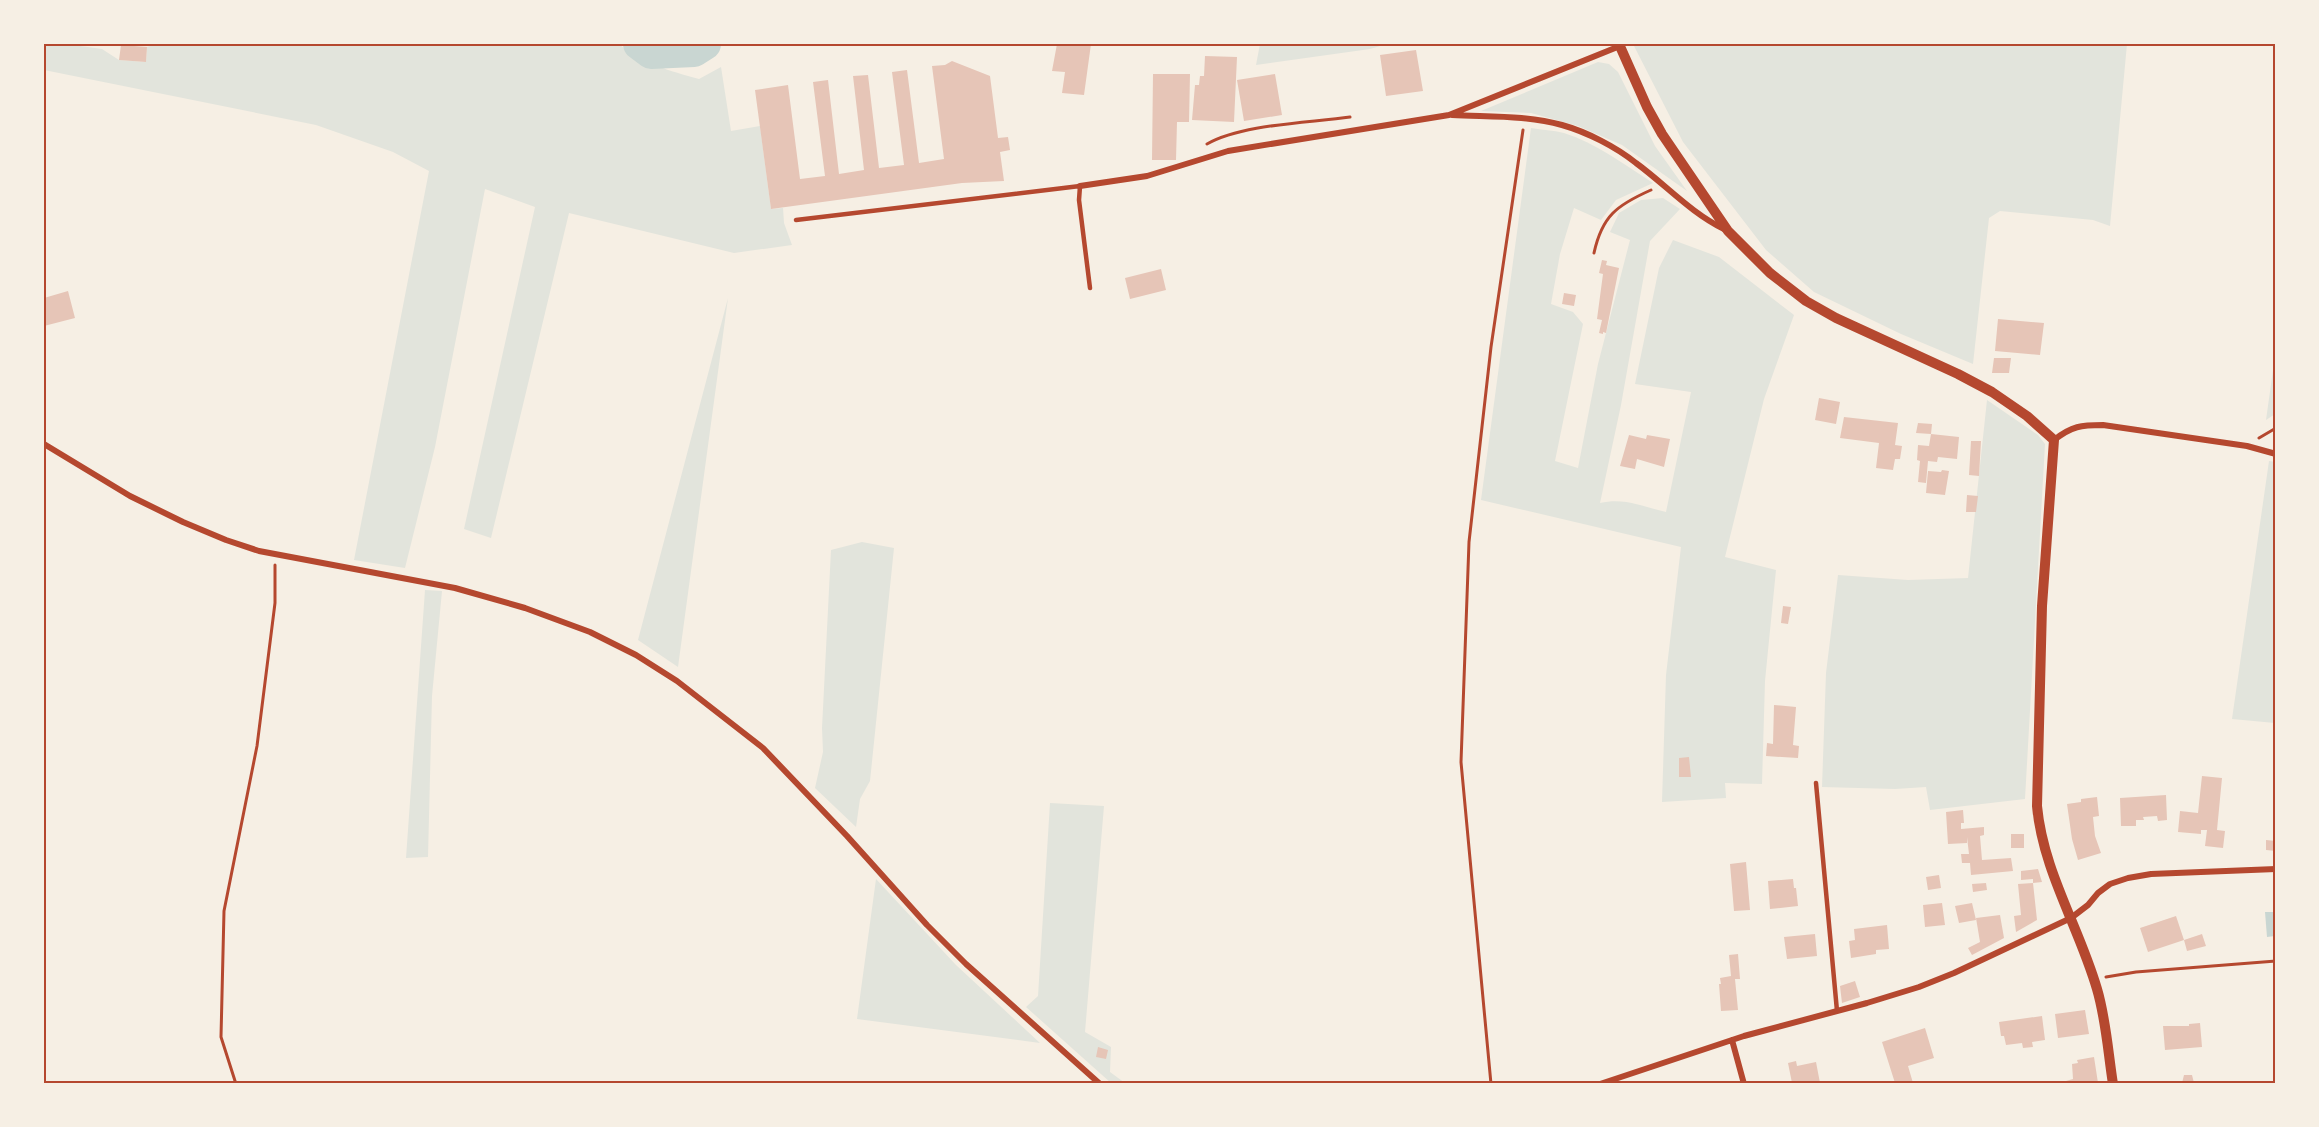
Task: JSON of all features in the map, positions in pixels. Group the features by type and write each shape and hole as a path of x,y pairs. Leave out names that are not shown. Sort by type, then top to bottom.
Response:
{"street":[{"path":"1449,115 1620,44 1647,107 1662,134 1728,231 1770,273 1806,301 1836,318 1992,392 2027,416 2054,440"},
{"path":"1080,186 1147,176 1228,151 1449,115 1525,119 1562,125 1595,139 1635,161 1705,220 1728,231"},
{"path":"2113,1083 2097,987 2057,885 2039,831 2037,806 2042,606 2054,440 2066,430 2082,425 2103,425 2247,446 2276,454"},
{"path":"44,444 130,496 226,540 275,554 455,588 525,608 590,632 636,655 669,676 763,748 966,964 1100,1083"},
{"path":"1599,1083 1732,1040 1919,987 2071,918 2110,884 2127,878 2151,874 2276,868"},
{"path":"1732,1040 1744,1083"}],"lane":[{"path":"796,220 1080,186 1079,200 1090,288"},
{"path":"1816,783 1837,1011"}],"path":[{"path":"1491,1083 1461,762 1468,553 1491,347 1525,119"},
{"path":"1594,253 1598,233 1608,218 1625,202 1663,184"},
{"path":"236,1083 221,1037 224,911 257,747 275,603 275,554"},
{"path":"2093,979 2136,972 2276,961"}],"shaded area":[{"path":"44,44 66,44 102,49 119,60 146,62 147,47 158,44 619,44 646,61 699,79 721,67 731,131 760,126 771,209 783,208 784,223 792,245 734,253 569,213 491,538 464,529 535,207 485,189 435,447 405,568 354,560 429,171 393,152 316,125 44,70"},
{"path":"1260,44 1387,44 1370,49 1256,65"},
{"path":"1633,44 2127,44 2110,226 2093,220 2000,211 1989,218 1973,364 1901,334 1814,292 1766,250 1683,142"},
{"path":"1598,62 1609,64 1618,72 1655,146 1687,191 1622,145 1578,126 1531,113 1481,111"},
{"path":"1531,128 1556,131 1576,137 1610,155 1653,183 1616,200 1601,220 1574,208 1560,254 1551,304 1573,312 1583,324 1555,461 1578,468 1598,364 1630,240 1610,232 1619,213 1641,200 1663,198 1680,209 1650,241 1621,405 1600,503 1618,501 1634,503 1666,512 1691,392 1635,384 1659,268 1673,240 1719,257 1794,315 1764,399 1725,557 1776,570 1765,681 1762,784 1725,783 1726,798 1662,802 1666,675 1681,547 1481,500"},
{"path":"728,298 678,667 638,640"},
{"path":"2275,356 2275,414 2266,420"},
{"path":"1987,400 2038,435 2045,444 2025,799 1930,810 1926,787 1895,789 1822,787 1826,673 1838,575 1908,580 1968,578"},
{"path":"2269,461 2276,462 2275,723 2232,719"},
{"path":"862,542 894,548 870,781 860,799 856,827 815,788 823,752 822,728 831,550"},
{"path":"425,590 442,591 432,696 428,857 406,858"},
{"path":"1050,803 1104,806 1085,1032 1111,1047 1110,1072 1125,1083 1111,1083 1026,1007 1038,996"},
{"path":"876,879 956,965 1040,1043 857,1019"},
{"path":"2265,912 2275,912 2275,936 2267,937"}],"building":[{"path":"1057,44 1091,44 1084,95 1062,93 1065,72 1052,71"},
{"path":"121,45 147,47 146,62 119,60"},
{"path":"1416,50 1423,91 1386,96 1380,55"},
{"path":"1205,56 1237,57 1234,122 1192,120 1195,85 1199,85 1200,76 1204,76"},
{"path":"952,61 990,76 998,138 1008,137 1010,150 1000,152 1004,181 962,183 771,209 755,90 788,85 800,179 825,176 813,82 828,80 839,174 864,170 853,76 868,75 879,168 904,165 892,72 907,70 919,163 944,159 932,66 945,65"},
{"path":"1153,74 1190,74 1189,122 1177,122 1176,160 1152,160"},
{"path":"1275,74 1282,115 1244,121 1237,80"},
{"path":"1602,260 1607,261 1606,265 1619,268 1606,333 1603,332 1603,334 1599,333 1602,320 1597,319 1603,274 1599,273"},
{"path":"1161,269 1166,290 1130,299 1125,278"},
{"path":"68,291 75,318 44,326 44,298"},
{"path":"1564,293 1576,295 1574,306 1562,304"},
{"path":"1998,319 2044,323 2040,355 1995,351"},
{"path":"1994,358 2011,358 2009,373 1992,373"},
{"path":"1819,398 1840,402 1836,424 1815,420"},
{"path":"1844,417 1898,423 1895,445 1902,446 1900,459 1895,459 1893,470 1876,468 1879,443 1840,438"},
{"path":"1918,423 1932,424 1931,434 1916,433"},
{"path":"1931,434 1959,437 1957,459 1938,457 1937,462 1928,461 1926,483 1918,482 1920,461 1917,460 1918,445 1929,446"},
{"path":"1629,435 1646,439 1647,435 1670,439 1664,467 1637,459 1635,469 1620,466"},
{"path":"1971,441 1981,441 1979,476 1969,475"},
{"path":"1942,470 1949,471 1945,495 1926,493 1928,471 1941,472"},
{"path":"1967,495 1978,496 1976,512 1966,512"},
{"path":"1783,606 1791,607 1788,624 1781,623"},
{"path":"1774,705 1796,707 1793,745 1799,746 1798,758 1766,756 1767,743 1773,744"},
{"path":"1689,757 1691,777 1679,777 1679,758"},
{"path":"2202,776 2222,778 2217,830 2225,831 2223,848 2205,846 2207,830 2201,830 2201,834 2178,832 2180,811 2198,813"},
{"path":"2166,795 2167,820 2158,821 2157,816 2143,817 2144,820 2136,820 2136,826 2121,826 2120,798"},
{"path":"2097,797 2099,816 2093,817 2095,836 2101,853 2078,860 2072,839 2067,804"},
{"path":"1963,810 1964,823 1961,823 1961,829 1984,827 1984,835 1980,836 1982,860 2011,858 2013,871 1971,875 1970,863 1962,863 1961,854 1969,854 1967,837 1967,843 1948,844 1946,812"},
{"path":"2011,834 2024,834 2024,848 2011,848"},
{"path":"2266,840 2276,841 2276,851 2266,850"},
{"path":"1746,862 1750,910 1734,911 1730,864"},
{"path":"2038,869 2042,882 2033,883 2033,879 2021,880 2021,871"},
{"path":"1939,875 1941,888 1928,890 1926,877"},
{"path":"1793,879 1798,906 1770,909 1768,881"},
{"path":"1986,883 1987,890 1973,892 1972,884"},
{"path":"2033,883 2037,920 2016,932 2014,916 2021,915 2018,884"},
{"path":"1942,903 1945,925 1925,927 1923,905"},
{"path":"1972,903 1976,920 1959,923 1955,906"},
{"path":"2000,915 2004,938 1972,955 1968,948 1980,942 1976,918"},
{"path":"2176,916 2184,940 2148,952 2140,928"},
{"path":"1887,925 1889,949 1876,950 1876,954 1851,958 1849,941 1855,940 1854,929"},
{"path":"1815,934 1817,956 1787,959 1784,937"},
{"path":"2202,934 2206,946 2187,951 2184,940"},
{"path":"1738,954 1740,979 1735,979 1738,1010 1721,1011 1720,978 1731,976 1729,955"},
{"path":"1855,981 1860,997 1842,1003 1840,986"},
{"path":"2085,1010 2089,1034 2058,1038 2055,1014"},
{"path":"2042,1016 2045,1040 2032,1042 2033,1047 2023,1048 2022,1043 2006,1045 2004,1036 2001,1036 1999,1022"},
{"path":"2200,1023 2202,1047 2165,1050 2163,1026 2189,1026 2189,1024"},
{"path":"1925,1028 1934,1058 1908,1066 1913,1083 1895,1083 1882,1042"},
{"path":"1098,1047 1108,1050 1106,1059 1096,1057"},
{"path":"2094,1057 2098,1083 2059,1083 2073,1079 2072,1064 2078,1063 2077,1060"},
{"path":"1796,1061 1797,1066 1816,1062 1820,1083 1792,1083 1788,1063"},
{"path":"2184,1075 2192,1075 2194,1083 2182,1083"}],"waterway":[{"path":"639,44 651,53 694,51 705,44"}]}
